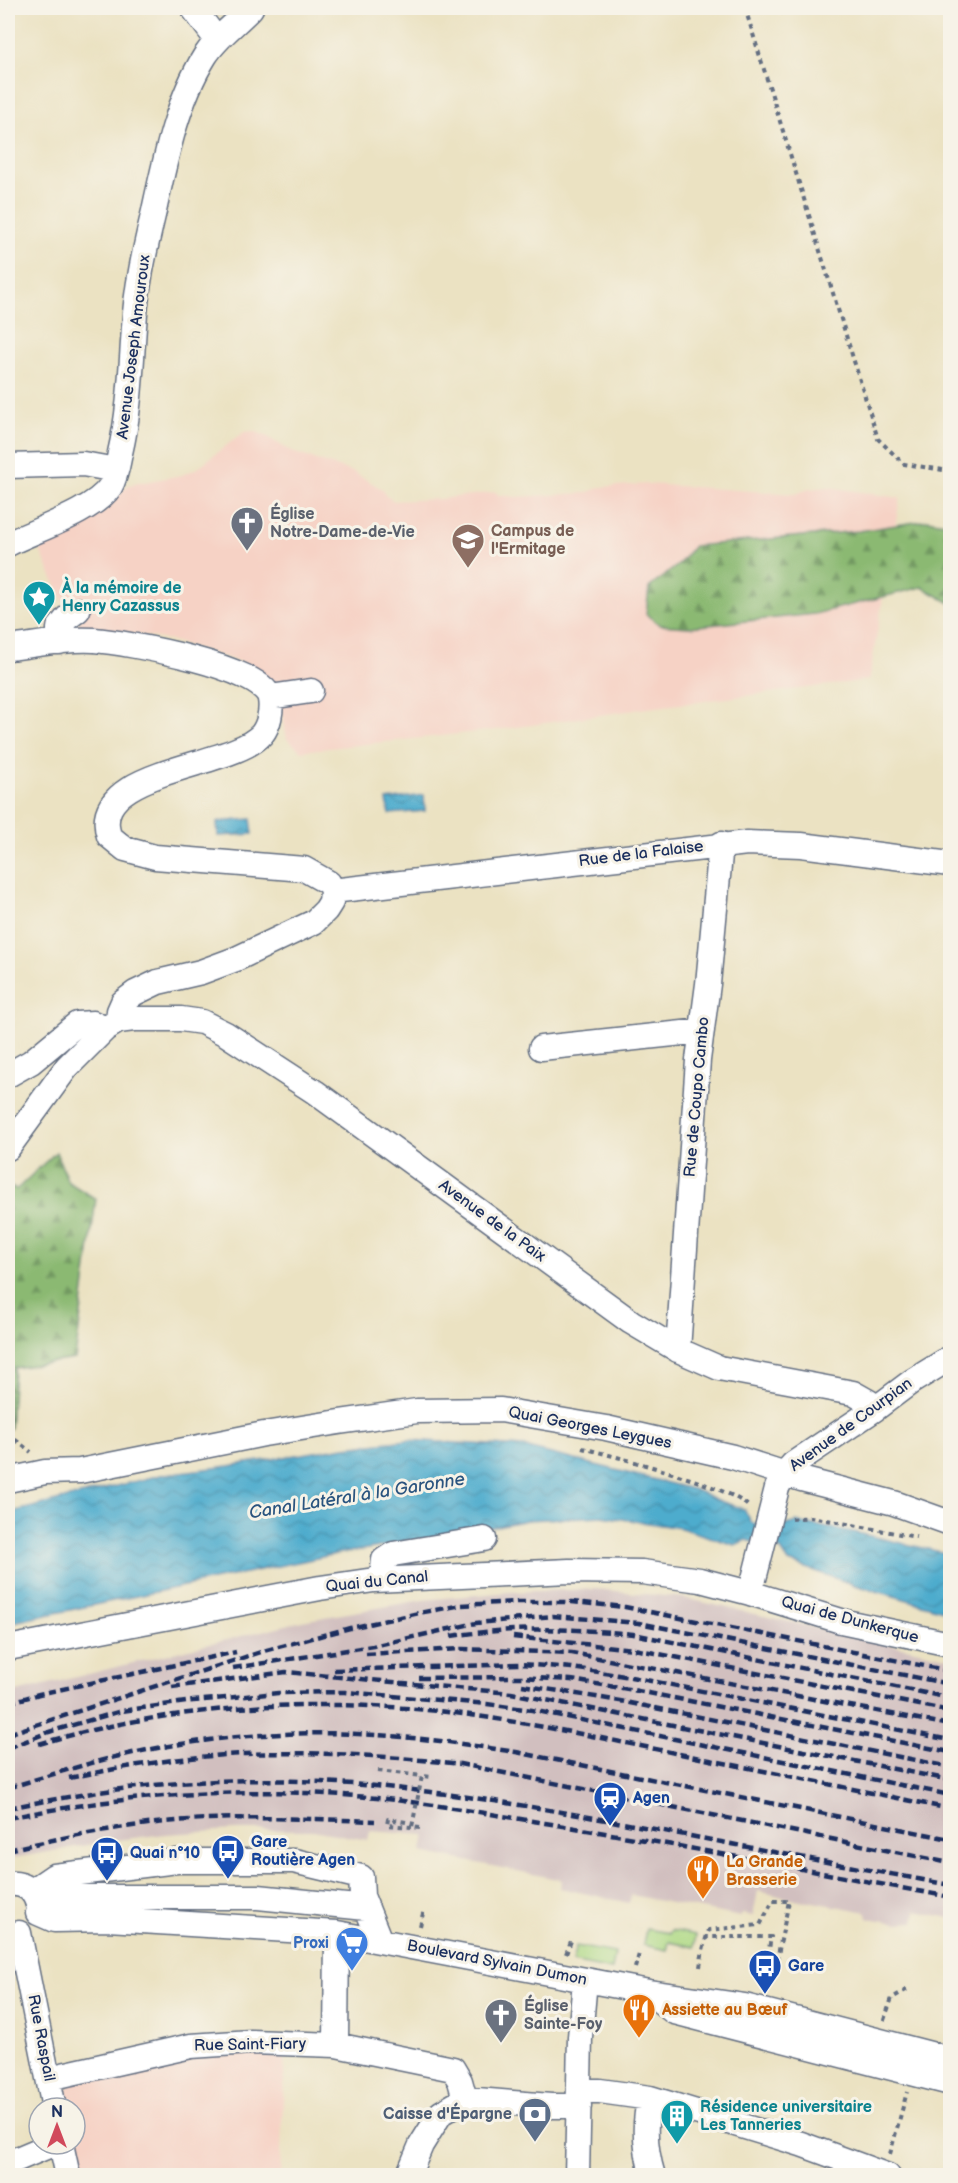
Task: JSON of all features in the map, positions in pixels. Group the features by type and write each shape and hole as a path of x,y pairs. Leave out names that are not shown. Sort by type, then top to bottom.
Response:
{"street":[{"path":"193,8 217,40"},
{"name":"Avenue Joseph Amouroux","path":"8,544 76,512 99,498 109,488 126,431 131,390 134,324 140,280 165,159 195,72 217,40 251,8"},
{"path":"8,466 83,464 116,470"},
{"path":"59,642 59,628 78,610"},
{"path":"8,648 93,640 152,648 183,655 254,679 266,689 270,697 270,717 262,733 241,747 182,767 128,789 109,809 106,828 109,836 116,843 135,852 154,857 304,869 329,883 332,891 331,902 314,922 236,959 201,972 158,982 135,993 123,1002 112,1025 67,1067 8,1148"},
{"path":"270,697 311,691"},
{"name":"Rue de la Falaise","path":"332,891 721,844 765,842 951,864"},
{"name":"Rue de Coupo Cambo","path":"678,1350 694,1113 718,893 721,844"},
{"name":"Avenue de la Paix","path":"8,1075 31,1062 77,1024 112,1025 140,1018 195,1021 209,1025 315,1092 631,1322 678,1350 719,1368 836,1389 860,1396 875,1409"},
{"path":"542,1048 702,1031"},
{"name":"Avenue de Courpian","path":"780,1481 793,1464 875,1409 910,1382 951,1359"},
{"path":"836,1389 910,1382"},
{"name":"Quai Georges Leygues","path":"8,1480 45,1472 80,1471 264,1434 417,1411 501,1410 568,1420 733,1457 780,1481 894,1503 951,1523"},
{"path":"752,1586 780,1481"},
{"path":"386,1579 383,1569 384,1560 393,1554 484,1539"},
{"name":"Quai du Canal","path":"8,1648 320,1588 386,1579 569,1571 642,1572 752,1586"},
{"name":"Quai de Dunkerque","path":"752,1586 841,1621 951,1644"},
{"path":"13,1932 30,1927 36,1902 54,1876 177,1861 294,1861 361,1877 362,1896 380,1941"},
{"name":"Boulevard Sylvain Dumon","path":"8,1884 18,1884 54,1920 108,1919 337,1934 585,1980 647,1988"},
{"path":"36,1902 66,1897 258,1897 366,1908"},
{"name":"Rue Raspail","path":"13,1932 52,2096"},
{"path":"336,2045 337,1934"},
{"path":"577,2175 580,2037 585,1980"},
{"path":"584,2007 601,1995 647,1988 679,2003 701,1999 745,2006 951,2059"},
{"path":"647,1988 674,2012 951,2084"},
{"name":"Rue Saint-Fiary","path":"49,2078 191,2046 251,2042 336,2045 453,2069 460,2081 465,2099"},
{"path":"408,2175 421,2145 441,2113 465,2099 551,2106 600,2091 650,2098 801,2144 887,2175"},
{"path":"650,2098 645,2126 648,2161 652,2175"},
{"path":"8,2163 27,2155"},
{"path":"64,2156 68,2175"}],"path":[{"path":"745,8 878,439 904,464 951,471"},
{"path":"572,1446 690,1479 733,1496 748,1505 752,1513"},
{"path":"790,1519 811,1517 920,1538"},
{"path":"378,1771 431,1777"},
{"path":"412,1827 422,1776"},
{"path":"406,1822 388,1820 387,1825 420,1828"},
{"path":"700,1967 706,1937 709,1930 760,1925 774,1901 789,1901 774,1974 765,1973 771,1937 706,1937"},
{"path":"564,1960 571,1941"},
{"path":"639,1954 647,1988"},
{"path":"882,2026 892,1998 908,1989"},
{"path":"887,2175 907,2090"}],"shaded area":[{"name":"Campus de l'Ermitage","path":"253,431 292,452 353,472 384,490 385,495 394,501 440,499 496,492 498,495 517,497 586,493 602,487 648,484 795,494 809,489 828,487 900,498 869,680 504,729 301,751 287,739 279,700 265,677 247,664 173,641 123,632 83,630 76,627 83,616 66,608 36,541 102,513 128,485 182,475 196,469 244,432"},
{"path":"596,1589 684,1598 950,1658 950,1918 916,1911 914,1922 898,1923 868,1918 867,1912 804,1902 758,1891 753,1916 742,1914 741,1917 631,1895 629,1903 560,1888 562,1880 422,1852 425,1835 370,1831 368,1840 313,1830 236,1830 166,1834 109,1841 8,1859 8,1694 302,1621 423,1600 509,1592"},
{"path":"285,2050 280,2175 83,2175 79,2156 87,2156 87,2096 67,2096 66,2092 71,2083 189,2056"}],"green space":[{"path":"928,520 950,524 950,603 922,587 815,614 689,627 660,625 646,614 649,588 678,565 694,546 859,531"},
{"path":"56,1152 68,1182 96,1199 75,1359 14,1368 10,1429 8,1429 8,1187 17,1189"},
{"path":"646,1929 670,1933 671,1930 696,1935 694,1947 669,1942 667,1950 643,1945"},
{"path":"576,1946 615,1953 612,1970 572,1962"}],"water":[{"path":"424,795 425,811 389,814 387,800"},
{"path":"251,819 253,834 218,836 217,822"},
{"name":"Canal Latéral à la Garonne","path":"408,1440 523,1447 696,1490 744,1509 752,1523 774,1528 797,1522 950,1554 950,1612 855,1585 789,1562 781,1550 746,1540 735,1545 681,1528 602,1516 527,1520 336,1554 8,1623 8,1513 165,1474"}],"railway":[{"path":"8,1734 267,1650 350,1628 462,1605 572,1602 625,1607 950,1671"},
{"path":"233,1668 373,1646 476,1623 553,1616 639,1623 950,1684"},
{"path":"451,1636 542,1629 633,1634 950,1698"},
{"path":"513,1637 634,1649 950,1711"},
{"path":"366,1654 462,1649 572,1653 950,1725"},
{"path":"8,1703 39,1694 236,1652"},
{"path":"334,1670 521,1664 572,1668 631,1677 950,1740"},
{"path":"172,1687 286,1672 511,1693 950,1780"},
{"path":"419,1678 521,1677 571,1680 950,1752"},
{"path":"522,1685 620,1701 950,1767"},
{"path":"8,1748 49,1732 121,1711 278,1693 345,1692 532,1710 950,1795"},
{"path":"39,1744 90,1730 196,1712 304,1705 411,1708 493,1718 554,1729 950,1809"},
{"path":"8,1788 95,1762 173,1745 253,1736 333,1733 373,1735 516,1752 950,1839"},
{"path":"69,1778 157,1762 246,1754 326,1754 433,1761 460,1764 950,1863"},
{"path":"8,1808 55,1799 173,1783 253,1780 366,1785 534,1807 950,1885"},
{"path":"8,1818 126,1800 206,1793 287,1792 354,1796 436,1806 596,1831 950,1897"},
{"path":"8,1850 106,1830 181,1821 227,1818 375,1821"}],"place":[{"name":"Église Notre-Dame-de-Vie","path":"247,552"},
{"name":"Campus de l'Ermitage","path":"468,569"},
{"name":"À la mémoire de Henry Cazassus","path":"39,626"},
{"name":"Agen","path":"610,1827"},
{"name":"Gare Routière Agen","path":"228,1880"},
{"name":"Quai n°10","path":"107,1882"},
{"name":"La Grande Brasserie","path":"703,1900"},
{"name":"Proxi","path":"352,1972"},
{"name":"Gare","path":"765,1995"},
{"name":"Assiette au Bœuf","path":"639,2039"},
{"name":"Église Sainte-Foy","path":"501,2044"},
{"name":"Caisse d'Épargne","path":"535,2143"},
{"name":"Résidence universitaire Les Tanneries","path":"677,2145"}]}
